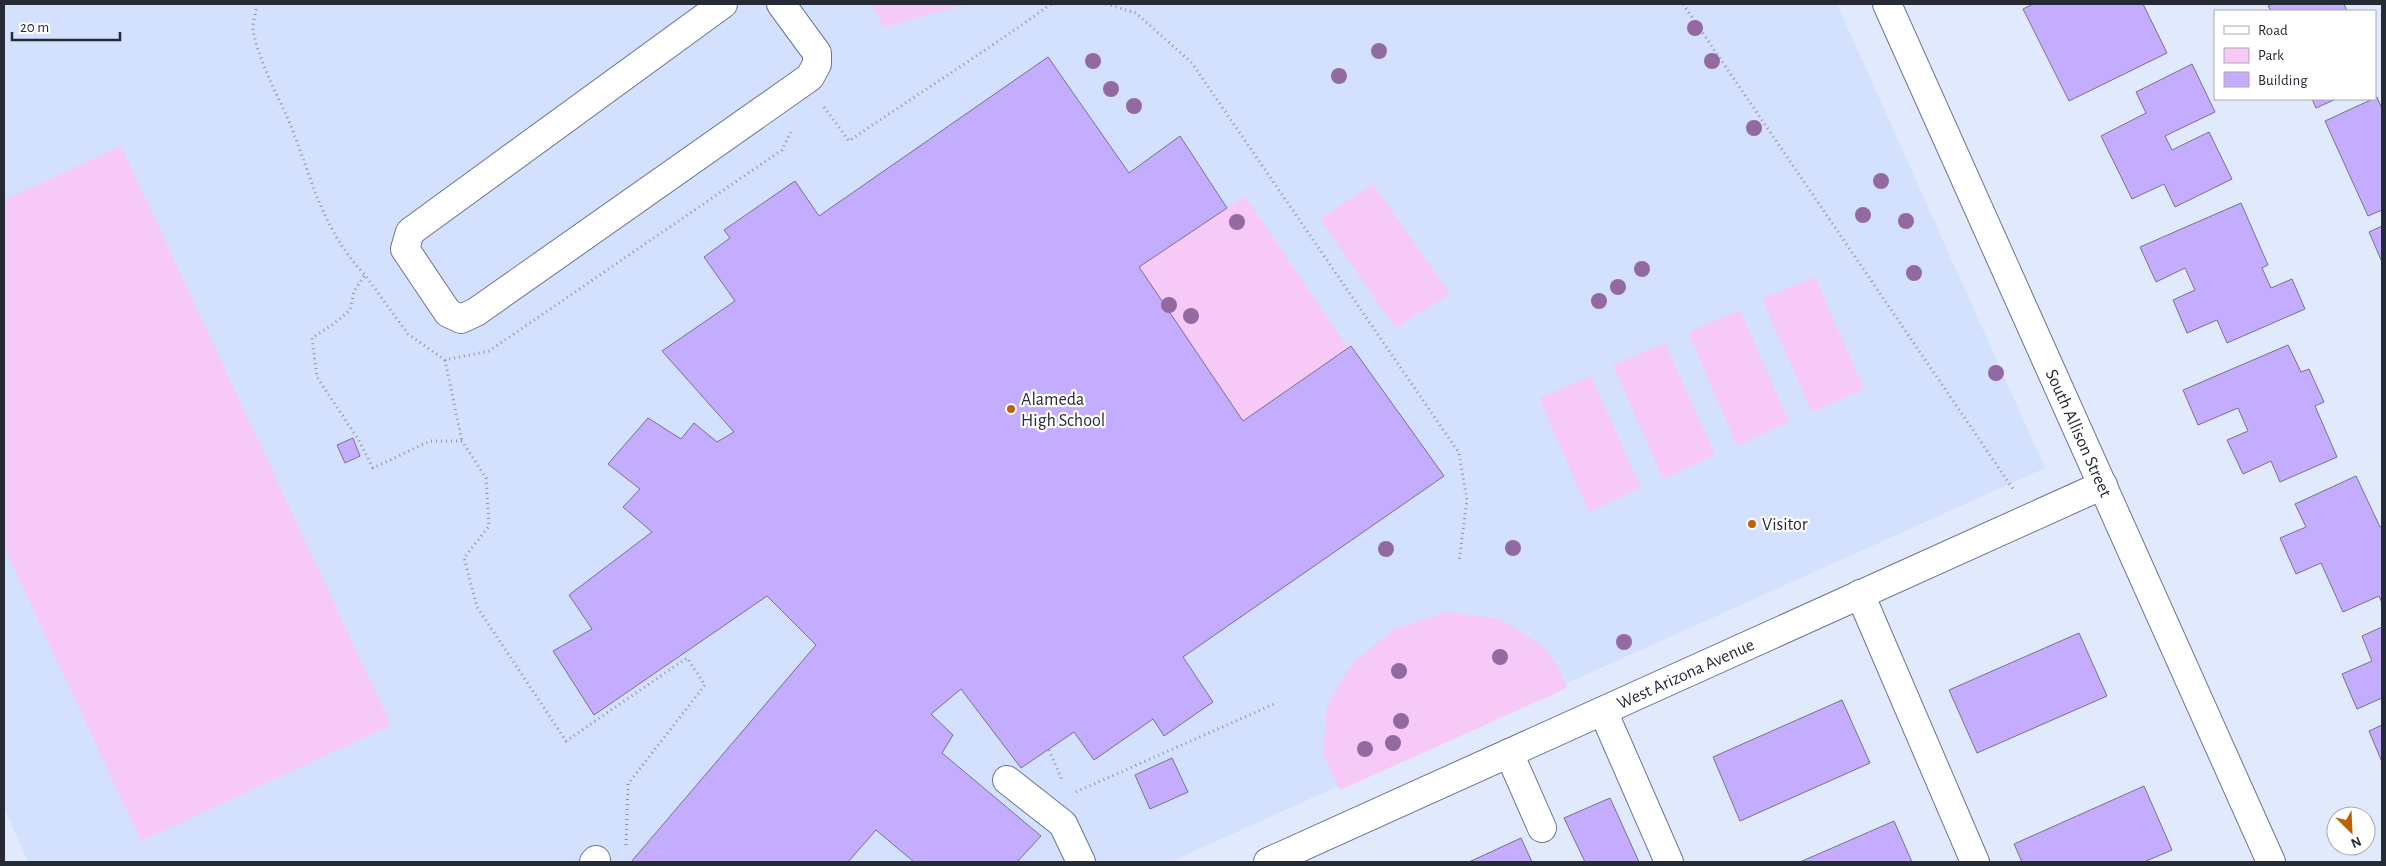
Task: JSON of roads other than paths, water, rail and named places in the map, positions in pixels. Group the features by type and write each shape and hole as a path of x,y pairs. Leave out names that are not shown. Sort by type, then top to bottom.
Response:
{"street":[{"path":"723,4 410,232 405,249 448,313 461,319 476,312 810,77 817,64 817,53 782,4"},
{"name":"South Allison Street","path":"1887,4 2271,862"},
{"name":"West Arizona Avenue","path":"1268,862 2102,485"},
{"path":"1860,594 1974,862"},
{"path":"1603,711 1669,862"},
{"path":"1509,753 1542,828"},
{"path":"1007,780 1063,824 1081,862"}],"place":[{"name":"Alameda High School","path":"1011,409"},
{"name":"Visitor","path":"1752,524"}]}
